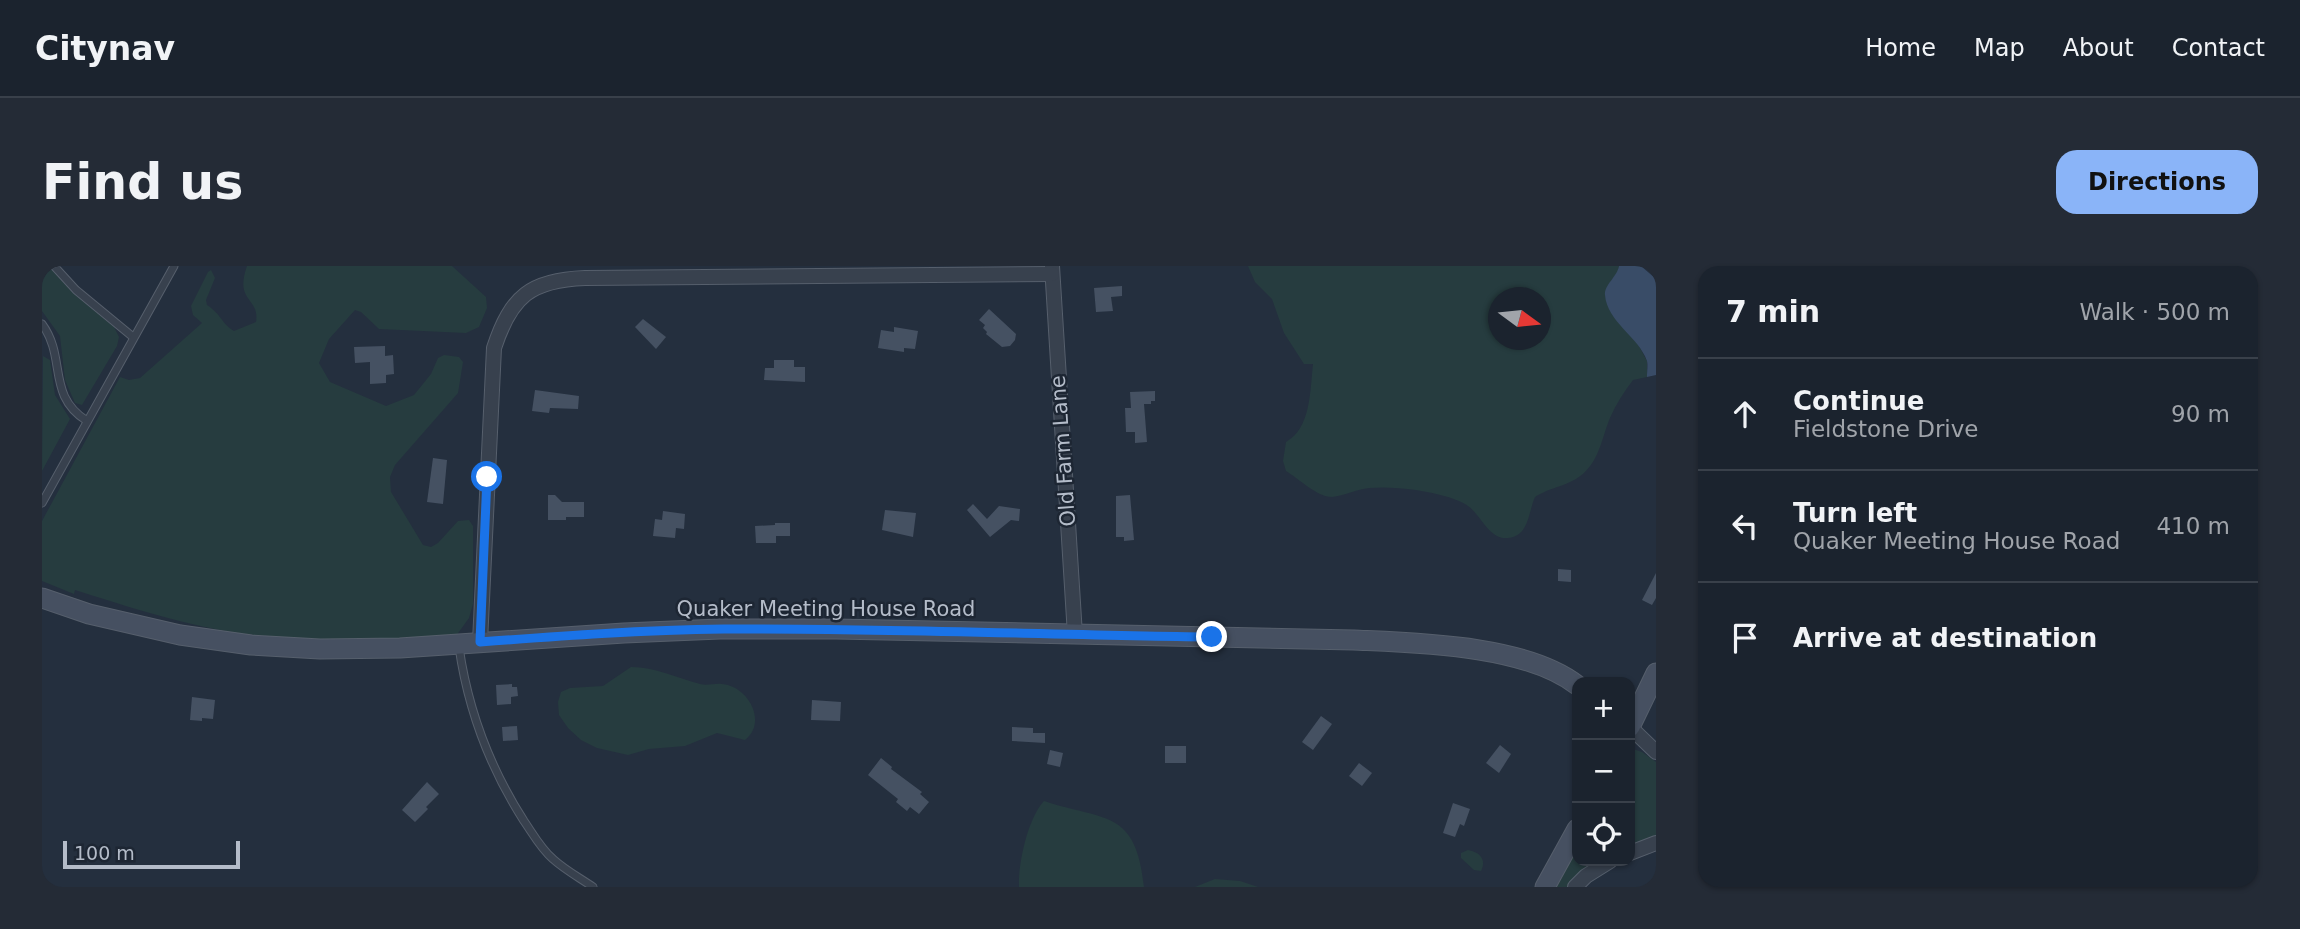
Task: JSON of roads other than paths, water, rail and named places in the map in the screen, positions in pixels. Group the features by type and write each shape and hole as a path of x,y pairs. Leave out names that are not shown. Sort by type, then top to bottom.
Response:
{"main road":[{"name":"Quaker Meeting House Road","path":"42,597 89,614 148,629 251,645 342,649 734,629 1354,640 1429,644 1506,656 1572,679"},
{"path":"1636,699 1656,673"},
{"path":"1545,887 1572,839"}],"street":[{"path":"480,642 494,348 511,309 523,296 541,284 559,279 630,272 1052,270"},
{"name":"Old Farm Lane","path":"1052,270 1075,635"},
{"path":"1635,732 1656,752"},
{"path":"1635,851 1656,843"},
{"path":"1575,887 1602,866"}],"lane":[{"path":"54,266 76,290 133,337"},
{"path":"42,503 174,266"},
{"path":"42,324 53,342 59,383 65,400 72,410 87,421"},
{"path":"458,643 468,695 487,755 505,791 552,859 593,887"}],"water":[{"path":"1619,266 1641,266 1656,279 1656,375 1647,377 1647,363 1643,352 1607,305 1605,291"}]}
